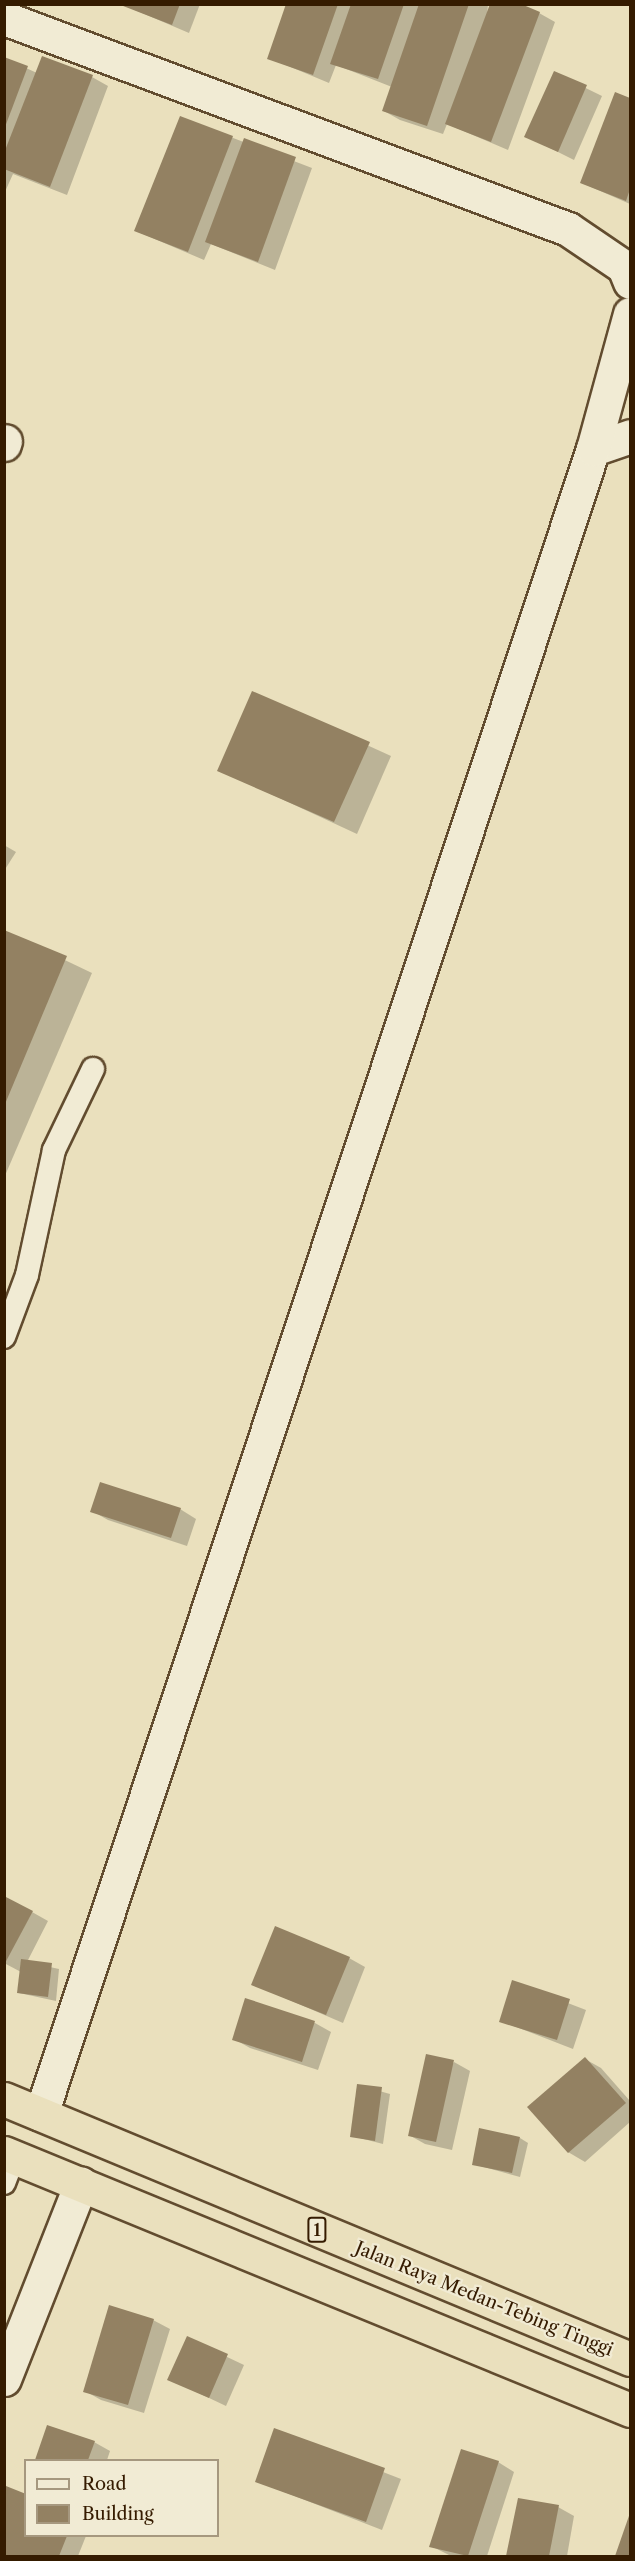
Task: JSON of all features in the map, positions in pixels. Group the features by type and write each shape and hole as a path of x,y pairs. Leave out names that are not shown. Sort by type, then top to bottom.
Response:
{"highway":[{"name":"Jalan Raya Medan-Tebing Tinggi","path":"4,2099 630,2359"},
{"path":"8,2165 81,2184 630,2410"},
{"path":"533,2369 549,2325"}],"street":[{"path":"4,18 568,229 624,267 630,282"},
{"path":"41,2114 599,429 630,314"},
{"path":"599,429 630,436"},
{"path":"4,2379 81,2184"}],"lane":[{"path":"4,1337 27,1275 54,1150 93,1069"}],"building":[{"path":"118,4 180,4 172,25"},
{"path":"286,4 338,4 313,75 267,59"},
{"path":"351,4 404,4 378,79 330,64"},
{"path":"419,4 469,4 427,126 382,111"},
{"path":"490,4 521,4 540,12 491,142 445,124"},
{"path":"42,56 93,75 50,187 4,169 4,153"},
{"path":"4,57 28,66 5,127 4,127"},
{"path":"554,71 587,85 558,152 524,137"},
{"path":"615,92 630,98 630,189 626,201 580,183"},
{"path":"180,116 233,136 188,252 134,231"},
{"path":"244,138 296,157 258,262 205,242"},
{"path":"252,691 370,742 334,822 217,771"},
{"path":"4,930 67,956 5,1104 4,1104"},
{"path":"100,1482 181,1508 171,1538 90,1512"},
{"path":"4,1896 33,1911 4,1965"},
{"path":"275,1926 350,1957 326,2015 251,1985"},
{"path":"21,1959 52,1963 48,1997 17,1993"},
{"path":"512,1980 570,1999 557,2040 499,2022"},
{"path":"245,1998 315,2021 302,2062 232,2040"},
{"path":"426,2054 454,2060 436,2142 408,2136"},
{"path":"585,2057 626,2103 568,2153 527,2107"},
{"path":"357,2084 382,2087 375,2141 350,2137"},
{"path":"479,2128 520,2137 512,2173 472,2165"},
{"path":"109,2305 154,2319 128,2405 83,2392"},
{"path":"187,2336 228,2354 209,2398 167,2380"},
{"path":"47,2425 95,2441 88,2459 35,2459"},
{"path":"274,2428 385,2468 366,2522 255,2482"},
{"path":"461,2449 499,2461 468,2556 429,2547"},
{"path":"6,2486 24,2493 24,2537 67,2537 59,2556 4,2556"},
{"path":"518,2498 559,2505 549,2556 506,2556"},
{"path":"630,2513 630,2556 615,2556"}]}
